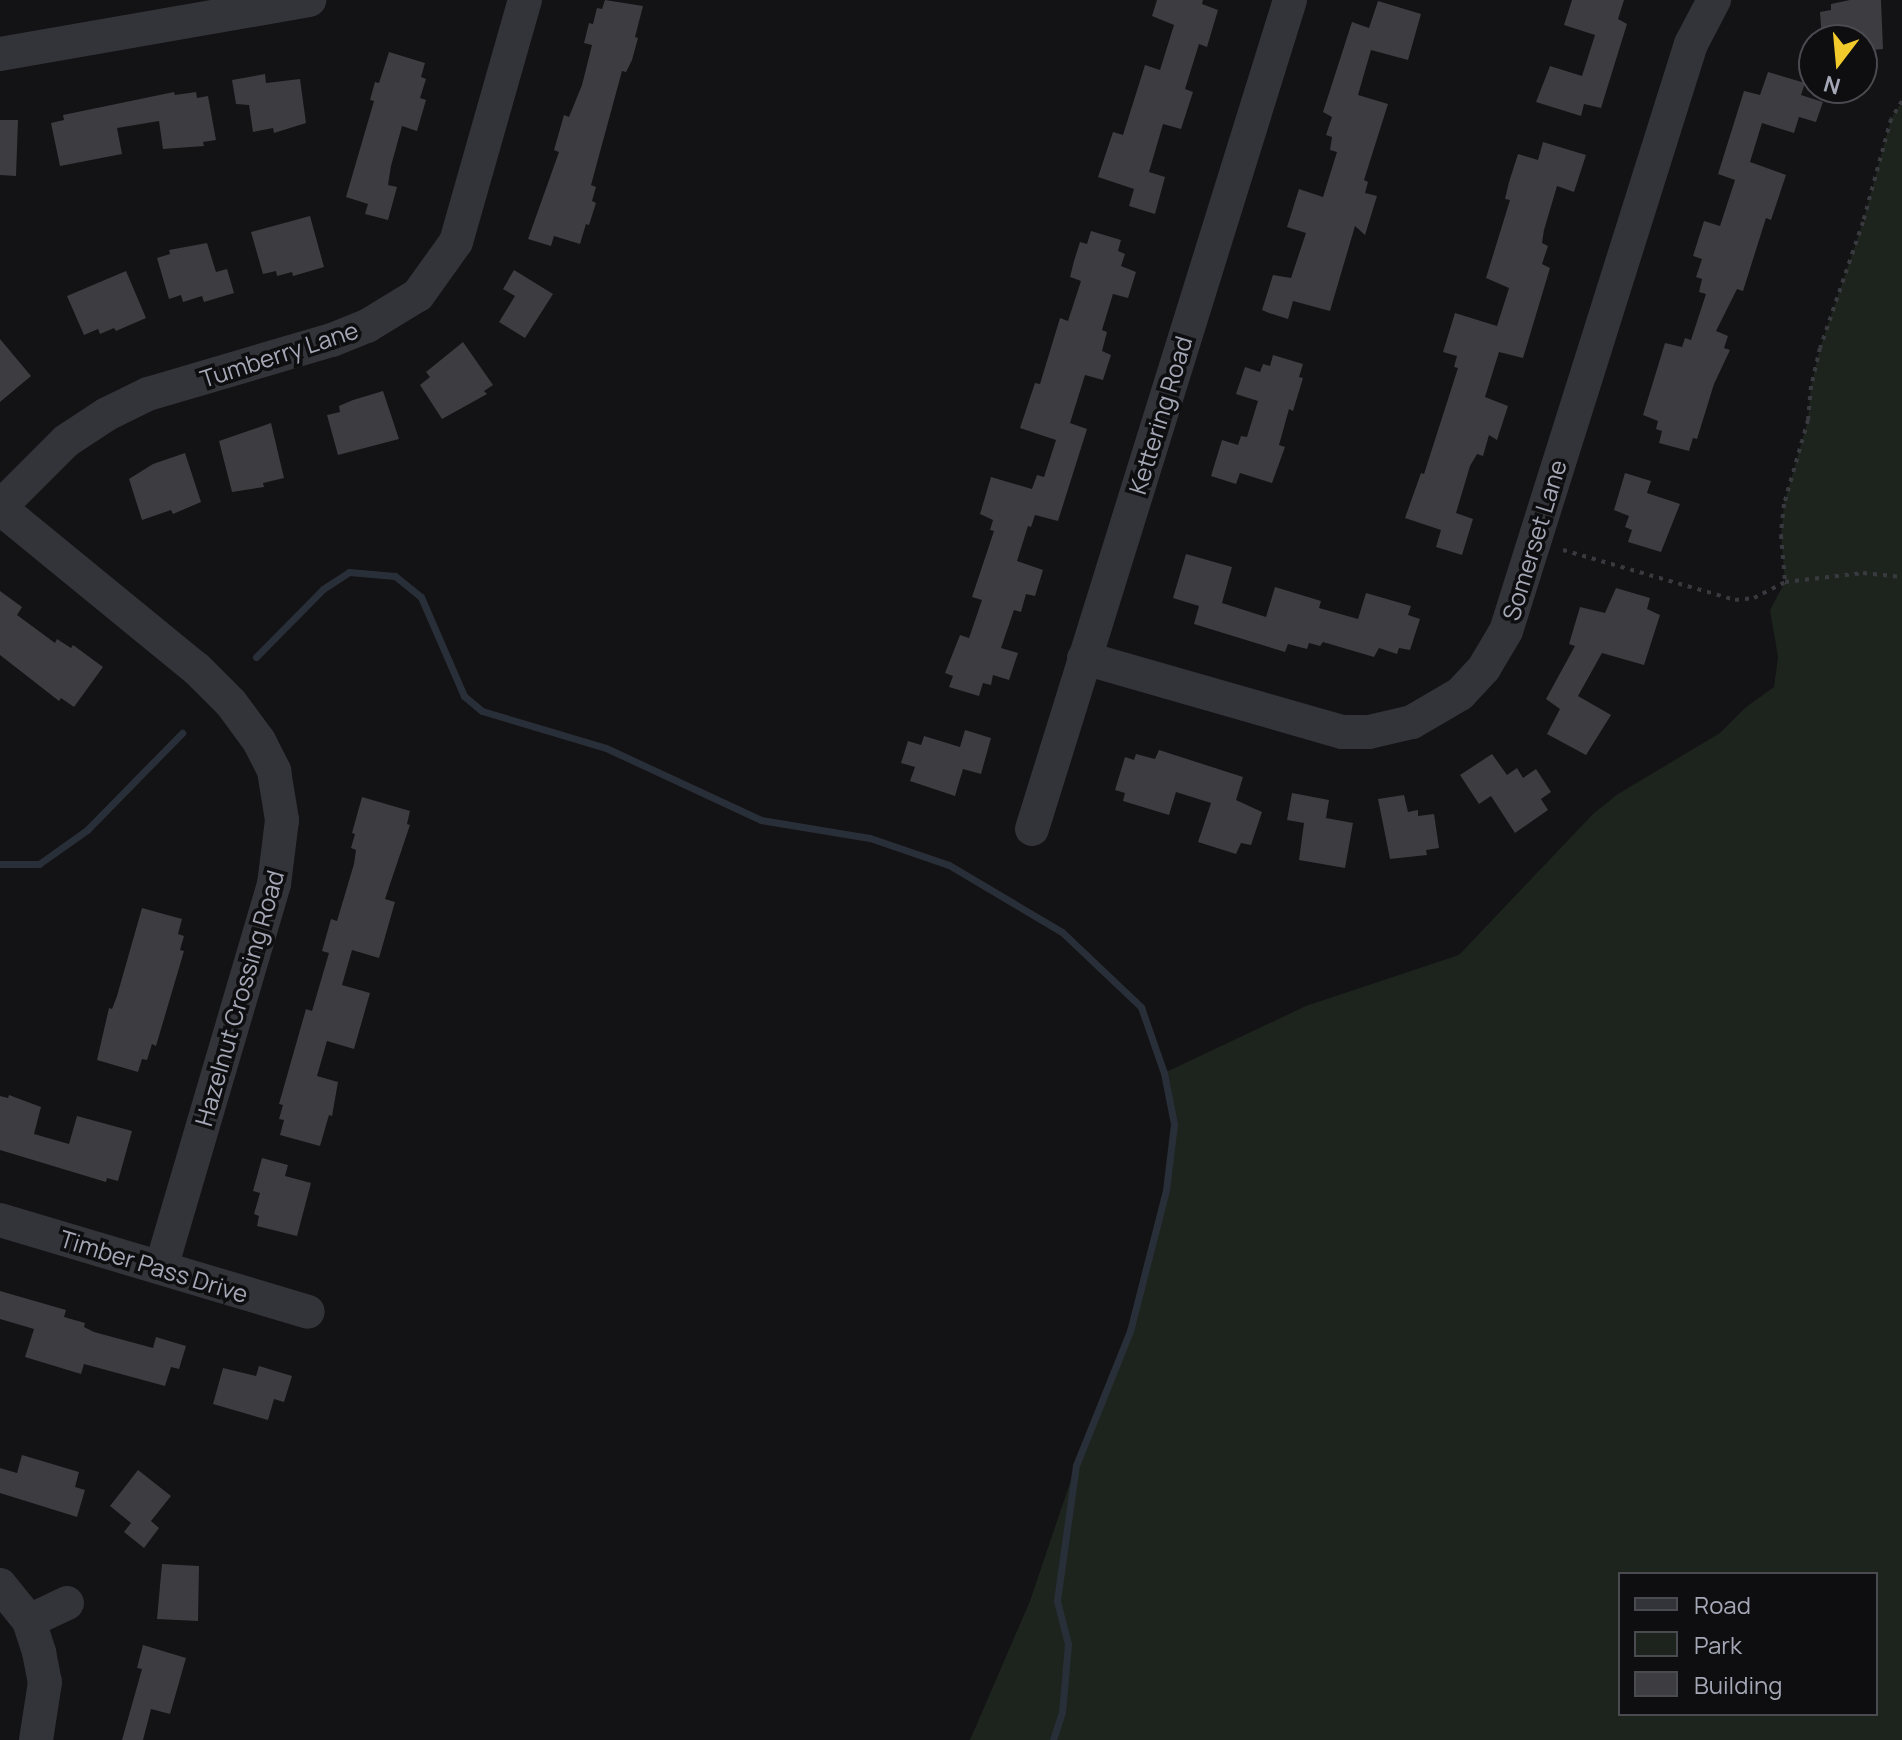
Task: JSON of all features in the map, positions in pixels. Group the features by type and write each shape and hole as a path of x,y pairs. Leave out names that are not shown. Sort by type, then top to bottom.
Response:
{"street":[{"path":"0,54 309,0"},
{"name":"Tumberry Lane","path":"0,507 66,441 107,414 148,394 332,340 367,326 418,295 456,242 525,0"},
{"name":"Kettering Road","path":"1032,829 1290,0"},
{"name":"Somerset Lane","path":"1084,658 1319,729 1342,732 1369,732 1412,722 1460,694 1484,668 1506,631 1691,44 1714,0"},
{"name":"Hazelnut Crossing Road","path":"0,507 197,669 231,703 259,741 274,771 282,820 274,884 161,1267"},
{"name":"Timber Pass Drive","path":"0,1220 308,1312"},
{"path":"0,1585 29,1621 45,1682 36,1740"},
{"path":"29,1621 67,1603"}],"path":[{"path":"1785,582 1781,535 1784,504 1808,420 1814,374 1863,222 1891,119 1902,101"},
{"path":"1563,550 1735,600 1754,598 1785,582 1863,573 1902,577"}],"green space":[{"path":"1902,101 1902,1740 970,1740 1030,1601 1076,1465 1130,1330 1166,1190 1174,1124 1164,1073 1306,1006 1459,955 1593,814 1618,794 1720,733 1745,708 1774,687 1778,657 1770,610 1785,582 1781,535 1784,504 1808,420 1811,386 1820,348 1863,222 1891,119"}],"building":[{"path":"605,0 643,6 635,37 638,38 632,60 626,72 622,71 591,185 596,187 592,201 596,203 589,225 586,224 580,244 554,236 551,246 528,239 559,152 554,150 564,115 569,117 582,85 592,45 584,43 589,23 593,24 597,8 602,9"},
{"path":"1157,0 1203,0 1202,4 1218,10 1207,47 1199,44 1185,89 1193,92 1181,129 1163,124 1149,172 1165,177 1155,214 1129,206 1134,189 1098,177 1113,132 1123,135 1145,65 1160,70 1174,25 1152,16"},
{"path":"1572,0 1624,0 1618,19 1627,24 1601,108 1584,104 1581,116 1536,102 1550,66 1582,76 1595,35 1564,25"},
{"path":"1850,0 1881,0 1883,49 1878,49 1878,24 1821,24 1820,12 1831,10 1831,4"},
{"path":"1378,1 1421,14 1408,60 1371,50 1358,95 1388,104 1364,180 1368,182 1365,193 1377,196 1365,235 1355,226 1330,311 1293,301 1288,319 1269,313 1262,310 1273,275 1291,278 1306,233 1287,227 1299,189 1323,197 1337,152 1330,150 1332,137 1326,135 1332,117 1323,112 1352,22 1369,28"},
{"path":"389,52 425,63 421,77 426,79 420,98 426,100 417,131 402,126 388,185 397,187 388,220 365,214 368,204 346,197 374,101 370,100 375,82 379,83"},
{"path":"1768,72 1798,81 1798,104 1822,104 1816,122 1799,117 1794,133 1762,123 1750,162 1786,175 1771,220 1766,218 1743,291 1737,289 1716,331 1728,336 1724,348 1730,350 1714,384 1697,439 1693,438 1689,451 1659,443 1662,431 1656,429 1658,421 1643,415 1665,343 1682,347 1685,338 1691,340 1706,294 1699,292 1702,279 1696,277 1702,259 1693,256 1704,221 1720,226 1735,180 1718,174 1744,91 1760,95"},
{"path":"265,74 266,83 300,79 306,123 274,133 273,128 253,132 249,105 236,104 232,80"},
{"path":"174,92 175,95 196,92 197,98 208,96 216,140 203,142 204,146 163,149 159,121 117,128 122,154 60,166 51,123 64,120 63,115"},
{"path":"0,120 18,120 16,176 0,175"},
{"path":"1543,142 1586,155 1574,192 1557,186 1542,243 1548,246 1542,264 1550,268 1523,358 1499,352 1485,397 1508,406 1497,440 1489,435 1483,456 1477,454 1470,466 1456,513 1473,519 1462,555 1436,547 1441,530 1405,518 1421,473 1424,474 1458,368 1454,367 1457,356 1443,352 1455,313 1497,326 1509,288 1486,278 1510,200 1505,199 1509,182 1518,154 1538,160"},
{"path":"310,216 324,267 293,276 292,272 277,276 276,271 263,274 251,232"},
{"path":"1091,231 1121,240 1118,251 1125,254 1121,266 1136,272 1128,298 1113,294 1102,330 1107,332 1102,351 1111,355 1103,380 1085,375 1070,423 1087,429 1058,521 1035,515 1031,527 1028,526 1017,561 1043,570 1035,596 1026,594 1021,612 1014,610 1001,648 1018,653 1009,680 993,675 991,685 983,683 979,696 949,687 953,676 945,673 960,635 969,638 982,600 972,597 994,531 990,530 993,520 980,514 991,477 1032,489 1037,475 1044,477 1056,440 1020,428 1035,383 1040,384 1060,318 1068,321 1081,281 1070,277 1074,261 1080,242 1087,244"},
{"path":"207,243 216,272 227,269 234,293 204,302 202,296 183,302 181,295 169,299 157,258 170,254 169,250"},
{"path":"514,270 553,294 525,338 499,322 515,296 503,289"},
{"path":"126,271 146,318 116,331 114,328 100,334 98,329 84,335 67,296"},
{"path":"0,339 31,376 0,402"},
{"path":"463,342 493,385 484,391 487,394 442,419 420,385 430,377 426,372"},
{"path":"1273,355 1303,364 1299,377 1303,378 1293,411 1289,409 1279,445 1285,447 1272,483 1240,473 1236,484 1211,476 1222,440 1238,445 1241,436 1247,437 1258,401 1236,394 1245,367 1260,372 1263,364 1270,366"},
{"path":"383,391 399,439 338,455 327,415 340,412 339,406 353,400"},
{"path":"271,423 284,478 263,483 264,487 232,492 219,441"},
{"path":"185,453 201,502 173,514 171,510 142,520 129,479 153,464"},
{"path":"1625,473 1651,481 1647,493 1680,504 1661,552 1628,542 1632,530 1625,527 1629,516 1614,510"},
{"path":"1186,554 1232,567 1222,603 1266,617 1275,587 1321,601 1319,608 1358,619 1366,593 1411,606 1408,615 1420,619 1410,650 1399,648 1397,654 1379,648 1374,657 1323,642 1320,646 1309,643 1307,649 1288,644 1285,652 1194,624 1199,606 1173,598"},
{"path":"1616,588 1650,598 1647,609 1660,615 1644,665 1602,653 1578,696 1611,715 1586,755 1547,734 1560,709 1546,699 1575,646 1569,644 1580,607 1605,613"},
{"path":"0,591 22,607 17,615 55,643 57,639 71,648 73,645 103,667 74,707 61,698 59,701 0,655"},
{"path":"965,730 991,738 981,774 963,769 955,796 910,781 915,767 901,763 908,741 921,745 924,736 960,747"},
{"path":"1159,750 1243,777 1236,800 1262,812 1251,845 1241,843 1236,854 1198,842 1211,803 1176,792 1169,815 1123,801 1125,793 1115,790 1125,757 1134,760 1136,754 1155,759"},
{"path":"1492,754 1507,775 1517,768 1523,778 1536,769 1551,792 1541,799 1548,810 1515,833 1491,796 1479,804 1460,775"},
{"path":"1292,793 1329,800 1326,818 1353,823 1345,868 1299,860 1304,823 1287,820"},
{"path":"1404,795 1408,812 1418,810 1418,816 1434,814 1439,848 1426,850 1427,855 1390,859 1378,799"},
{"path":"362,797 410,811 407,824 410,825 385,899 395,902 379,958 352,950 342,985 370,993 354,1049 327,1041 317,1076 338,1082 332,1116 329,1115 320,1146 280,1135 284,1120 279,1119 283,1105 279,1104 306,1009 312,1011 329,953 322,951 331,919 337,921 354,864 356,850 351,848 355,834 352,833"},
{"path":"142,908 182,919 178,934 184,936 180,950 184,951 156,1046 152,1044 147,1060 142,1059 138,1072 97,1060 109,1008 112,1009 117,996"},
{"path":"9,1095 41,1107 34,1134 69,1144 77,1116 132,1131 118,1181 107,1178 106,1182 0,1150 0,1096 8,1098"},
{"path":"262,1158 288,1165 285,1176 311,1183 297,1236 257,1226 259,1216 254,1214 260,1193 253,1191"},
{"path":"0,1291 66,1310 64,1317 85,1323 84,1327 94,1332 153,1348 156,1337 186,1346 179,1369 171,1367 165,1386 84,1364 81,1374 25,1357 34,1329 0,1319"},
{"path":"259,1366 292,1376 284,1402 274,1399 268,1420 213,1404 223,1368 256,1376"},
{"path":"22,1455 79,1472 75,1487 85,1490 77,1517 0,1493 0,1468 17,1473"},
{"path":"138,1470 171,1496 151,1521 159,1528 144,1548 124,1532 131,1523 110,1506"},
{"path":"162,1564 199,1566 198,1621 157,1619"},
{"path":"143,1645 186,1658 170,1714 151,1709 143,1740 122,1740 142,1669 137,1668"}],"waterway":[{"path":"256,657 323,589 349,572 395,576 421,597 464,696 482,711 606,748 761,820 870,838 949,865 1062,932 1141,1007 1164,1073 1174,1124 1166,1190 1130,1331 1076,1465 1057,1601 1068,1644 1062,1712 1053,1740"},
{"path":"0,864 39,864 87,830 182,733"}]}
